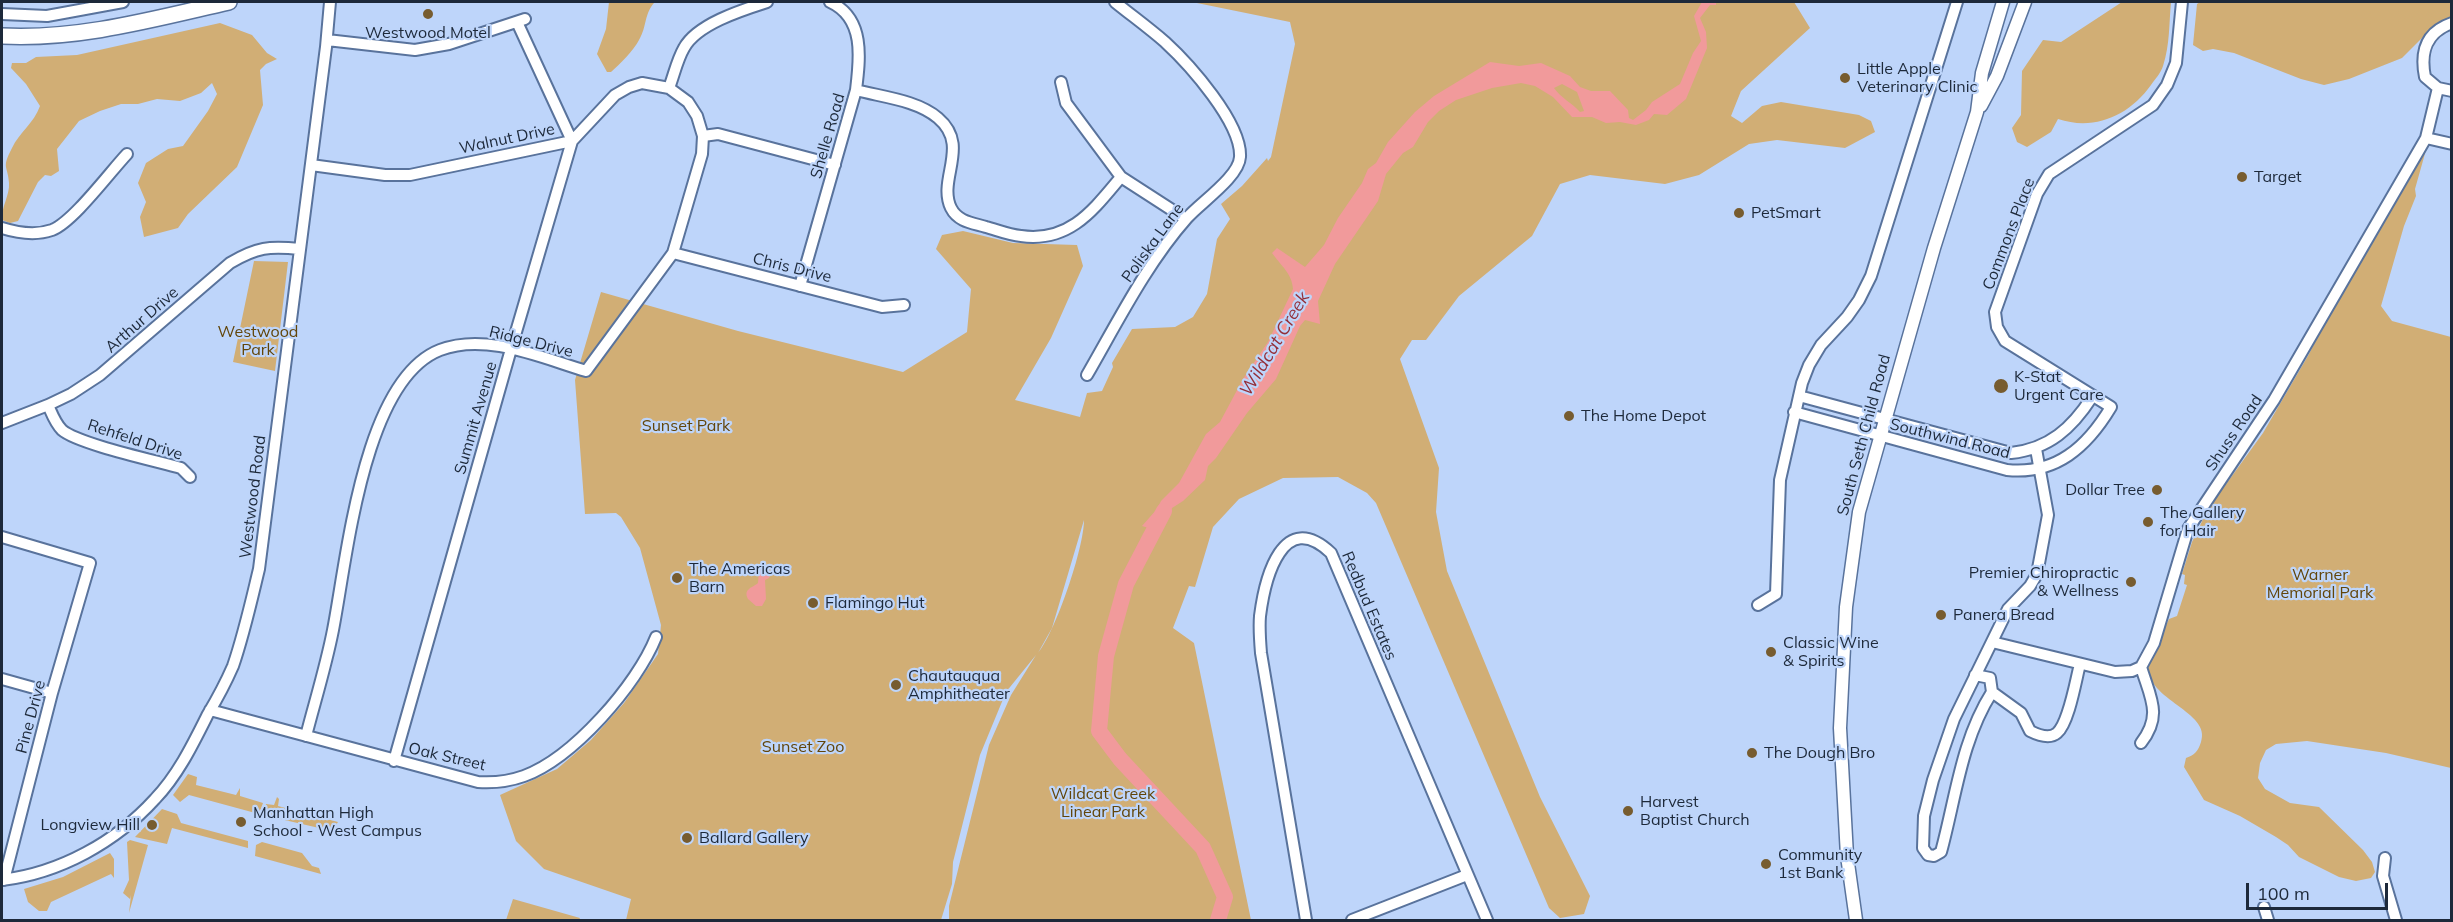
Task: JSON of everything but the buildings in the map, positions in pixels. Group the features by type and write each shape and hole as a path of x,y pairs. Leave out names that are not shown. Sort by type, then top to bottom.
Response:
{"highway":[{"path":"2,36 37,38 74,34 229,2"}],"main road":[{"name":"South Seth Child Road","path":"1856,921 1847,856 1840,736 1846,608 1858,522 1879,436 1977,112 1982,73 2003,2"},
{"name":"South Seth Child Road","path":"1977,112 1997,76 2025,2"}],"street":[{"path":"2,14 47,16 123,2"},
{"name":"Westwood Road","path":"3,880 57,867 120,832 156,799 186,757 232,667 247,621 259,569 330,2"},
{"path":"767,2 704,27 692,36 683,49 669,88 688,102 697,116 703,136 718,134 835,165"},
{"name":"Shelle Road","path":"800,286 856,90 860,62 858,39 852,19 838,5 830,2"},
{"name":"Poliska Lane","path":"1087,375 1147,272 1186,219 1235,171 1240,158 1232,125 1193,71 1165,42 1115,2"},
{"path":"1758,605 1776,594 1780,480 1794,412 1809,365 1821,345 1859,300 1871,276 1957,2"},
{"name":"Commons Place","path":"2111,407 2005,341 1997,327 1995,312 2037,194 2049,174 2153,105 2167,85 2176,63 2182,2"},
{"path":"327,40 415,50 449,44 521,21 572,141"},
{"path":"2451,23 2442,27 2426,42 2422,60 2424,77 2439,88 2451,92"},
{"path":"1061,82 1066,103 1121,177 1186,219"},
{"name":"Walnut Drive","path":"311,165 386,175 410,175 572,141 615,95 629,87 642,83 669,88"},
{"name":"Shuss Road","path":"2141,667 2154,643 2188,529 2274,400 2426,138 2439,88"},
{"path":"856,90 915,105 938,118 948,130 953,144 948,195 951,207 964,221 1021,236 1055,233 1076,225 1094,209 1121,177"},
{"name":"Ridge Drive","path":"306,736 333,633 358,492 391,399 402,378 423,360 440,350 481,344 511,349 586,371 673,254 702,154 703,136"},
{"path":"2426,138 2451,144"},
{"name":"Summit Avenue","path":"394,761 572,141"},
{"path":"2,228 33,233 56,228 71,216 127,154"},
{"name":"Arthur Drive","path":"2,423 64,398 100,375 230,263 246,253 263,247 300,249"},
{"name":"Chris Drive","path":"673,254 882,307 904,305"},
{"path":"59,387 64,398"},
{"name":"Southwind Road","path":"1799,396 2011,453 2036,448 2070,427 2092,397"},
{"name":"Rehfeld Drive","path":"48,405 63,430 81,440 181,468 190,477"},
{"name":"Southwind Road","path":"1794,412 1992,468 2018,471 2041,469 2064,459 2084,445 2100,426 2111,407"},
{"path":"1975,675 1990,678 1992,692 1981,709 1957,778 1941,852 1934,856 1928,855 1923,848 1922,834 1933,780 1954,719 1975,675 2008,609 2030,586 2037,574 2048,515 2036,448"},
{"name":"Pine Drive","path":"2,537 90,563 52,693 3,880"},
{"name":"Redbud Estates","path":"1305,921 1261,653 1260,617 1277,555 1287,542 1302,537 1319,541 1331,553 1487,921"},
{"name":"Oak Street","path":"210,710 478,782 504,781 524,776 557,758 598,720 640,667 651,651 656,637"},
{"path":"1992,642 2115,672 2132,671 2141,667 2151,696 2154,715 2148,734 2141,743"},
{"path":"1992,692 2021,713 2030,731 2050,736 2056,734 2065,720 2079,664"},
{"path":"2,680 52,693"},
{"path":"2385,858 2383,876 2396,921"},
{"path":"1352,921 1467,875"},
{"path":"2264,907 2268,921"}],"green space":[{"path":"609,2 655,2 651,6 637,44 611,72 607,72 597,54 606,29"},
{"path":"1192,2 1794,2 1810,28 1741,91 1731,116 1742,123 1762,106 1781,102 1859,115 1871,121 1875,132 1845,148 1777,140 1749,144 1699,175 1665,184 1590,175 1560,184 1532,236 1459,296 1426,340 1412,340 1400,359 1439,468 1436,512 1447,571 1540,797 1590,896 1584,914 1560,918 1549,908 1376,503 1367,493 1338,477 1283,478 1239,499 1213,527 1195,587 1189,586 1173,628 1194,643 1251,920 949,920 949,906 989,745 1011,695 1036,655 1006,692 980,755 953,862 952,884 941,920 626,920 631,899 544,869 516,841 500,795 557,769 591,740 624,703 658,654 661,625 640,548 621,517 616,513 585,514 575,380 601,292 738,331 903,372 967,332 971,289 936,249 942,235 963,231 1013,243 1077,245 1083,266 1051,338 1015,400 1080,417 1087,393 1102,391 1113,367 1112,363 1132,329 1175,327 1193,317 1207,294 1217,239 1230,219 1221,204 1242,186 1267,158 1268,161 1271,157 1295,44 1290,22","holes":["1084,520 1074,569 1060,609 1053,627 1038,653 1052,628"]},
{"path":"2122,2 2171,2 2165,58 2161,71 2151,85 2132,105 2110,118 2085,123 2058,119 2051,132 2027,147 2017,142 2012,128 2021,115 2022,71 2043,40 2061,42"},
{"path":"2200,2 2451,2 2451,16 2429,31 2402,58 2349,79 2324,85 2301,79 2234,53 2213,49 2203,51 2193,45 2197,4"},
{"path":"220,23 252,35 267,53 277,59 260,70 263,105 237,167 188,214 178,228 144,237 140,217 146,202 138,183 146,163 168,149 183,146 217,94 212,83 201,93 180,101 157,99 138,104 121,104 79,121 57,149 59,171 51,176 45,175 38,182 18,221 10,223 2,220 9,188 7,160 15,143 40,106 26,84 11,68 12,63 26,63 36,57 77,55"},
{"name":"Warner Memorial Park","path":"2426,150 2415,189 2416,196 2404,226 2381,306 2392,321 2451,337 2451,768 2386,753 2307,741 2276,744 2266,750 2260,763 2258,778 2265,789 2290,803 2319,807 2363,850 2372,862 2375,872 2371,878 2356,881 2339,877 2299,857 2288,845 2276,837 2240,816 2204,800 2184,767 2186,758 2199,748 2202,732 2197,722 2189,714 2157,688 2150,678 2148,666 2169,619 2177,616 2187,585 2184,584 2185,575 2182,574 2192,542 2208,509 2263,433 2309,354 2335,301"},
{"name":"Westwood Park","path":"254,261 288,262 275,371 233,362"},
{"path":"188,774 197,777 196,785 236,795 240,788 240,796 263,803 259,814 189,795 180,802 173,795"},
{"path":"277,797 278,806 338,822 332,831 263,815 266,804 274,805"},
{"path":"162,809 177,814 181,823 248,841 248,848 172,828 167,844 135,837"},
{"path":"130,840 148,845 129,913 131,895 130,899 123,893 129,880 127,842"},
{"path":"262,842 302,853 312,866 319,868 321,874 255,856 256,845"},
{"path":"110,853 114,859 114,878 111,874 51,902 47,911 39,911 28,902 24,889 63,877"},
{"path":"513,899 580,918 579,920 506,920"}],"water":[{"path":"1702,2 1716,2 1716,5 1710,5 1700,18 1706,32 1707,48 1686,99 1667,115 1654,114 1649,120 1636,125 1620,122 1606,123 1592,117 1572,117 1553,97 1535,86 1521,83 1492,88 1456,100 1439,111 1428,122 1413,147 1403,153 1386,174 1378,201 1335,264 1318,301 1320,324 1305,320 1300,326 1276,379 1247,413 1208,466 1205,480 1172,508 1159,531 1142,526 1161,501 1179,483 1206,434 1220,422 1243,379 1268,342 1293,289 1288,274 1272,253 1277,248 1305,267 1324,245 1338,218 1362,183 1368,169 1376,163 1388,142 1415,112 1434,96 1490,62 1519,66 1541,63 1570,76 1580,87 1591,91 1610,91 1628,110 1629,118 1633,120 1652,102 1680,84 1693,53 1701,41 1694,16","holes":["1562,84 1577,92 1584,111 1580,112 1554,88"]},
{"path":"764,568 771,573 765,580 766,599 762,606 756,606 748,599 747,593 758,583 759,570"}],"waterway":[{"name":"Wildcat Creek","path":"1164,511 1126,584 1106,656 1099,731 1120,759 1203,848 1225,897 1218,920"}],"place":[{"name":"Westwood Motel","path":"428,14"},
{"name":"Little Apple Veterinary Clinic","path":"1845,78"},
{"name":"Target","path":"2242,177"},
{"name":"PetSmart","path":"1739,213"},
{"name":"K-Stat Urgent Care","path":"2001,386"},
{"name":"The Home Depot","path":"1569,416"},
{"name":"Dollar Tree","path":"2157,490"},
{"name":"The Gallery for Hair","path":"2148,522"},
{"name":"The Americas Barn","path":"677,578"},
{"name":"Premier Chiropractic & Wellness","path":"2131,582"},
{"name":"Flamingo Hut","path":"813,603"},
{"name":"Panera Bread","path":"1941,615"},
{"name":"Classic Wine & Spirits","path":"1771,652"},
{"name":"Chautauqua Amphitheater","path":"896,685"},
{"name":"The Dough Bro","path":"1752,753"},
{"name":"Harvest Baptist Church","path":"1628,811"},
{"name":"Manhattan High School - West Campus","path":"241,822"},
{"name":"Longview Hill","path":"152,825"},
{"name":"Ballard Gallery","path":"687,838"},
{"name":"Community 1st Bank","path":"1766,864"}],"park label":[{"name":"Sunset Park","path":"686,426"},
{"name":"Sunset Zoo","path":"803,747"},
{"name":"Wildcat Creek Linear Park","path":"1103,803"}]}
